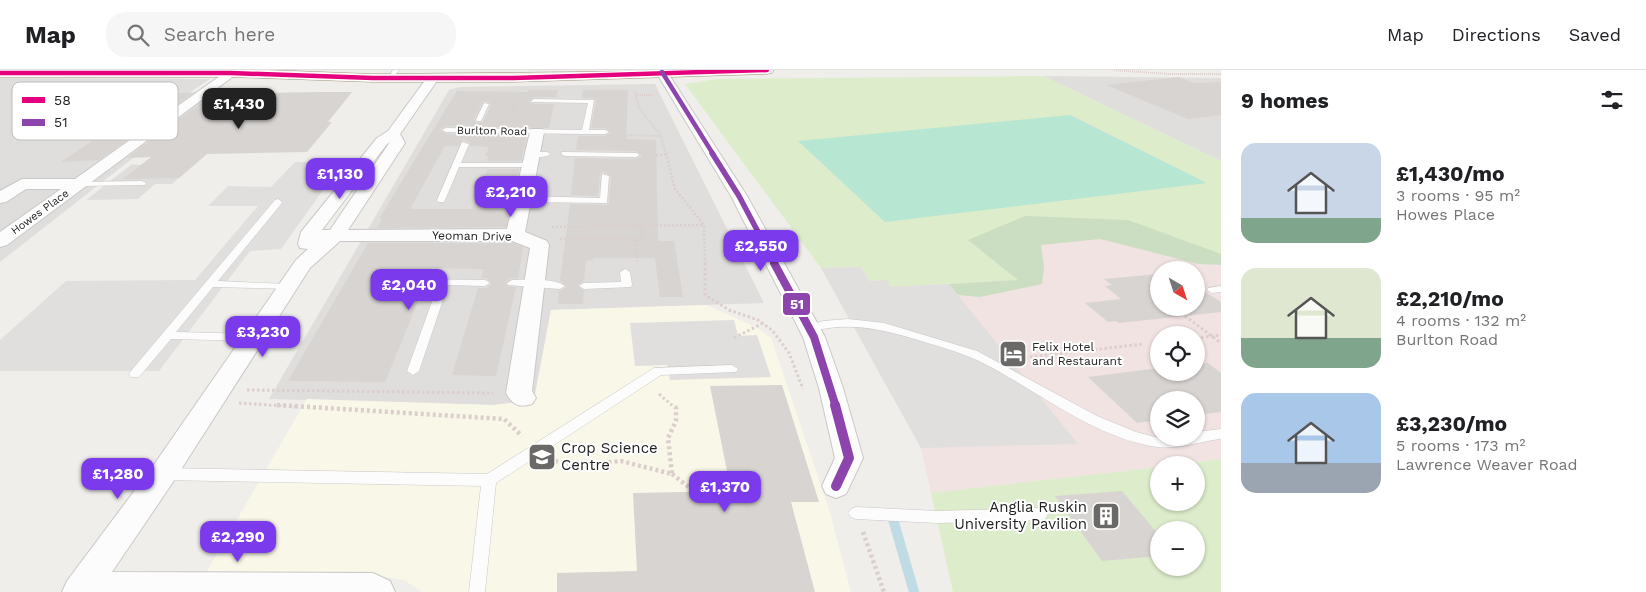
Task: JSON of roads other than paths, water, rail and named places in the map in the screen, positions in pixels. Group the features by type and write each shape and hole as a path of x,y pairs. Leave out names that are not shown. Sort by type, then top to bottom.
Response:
{"main road":[{"path":"0,73 187,71 393,74 434,78 515,74 767,70"}],"street":[{"path":"662,72 739,196 814,337 831,388 849,458 836,486"},
{"name":"Howes Place","path":"178,112 231,73"},
{"path":"303,264 308,236 382,141 393,134 434,78"},
{"name":"Burlton Road","path":"515,236 522,200 536,158 537,132"},
{"path":"81,589 163,474 303,264 336,235 398,143 393,134"},
{"name":"Howes Place","path":"0,241 140,140"},
{"name":"Howes Place","path":"0,198 22,184 80,184"},
{"name":"Yeoman Drive","path":"308,236 515,236 540,246 536,283"},
{"path":"521,395 536,283"},
{"path":"81,589 347,588 373,589 378,592"}],"lane":[{"path":"534,101 592,101 585,132"},
{"path":"476,125 486,104"},
{"name":"Burlton Road","path":"446,130 476,125 506,130 537,132 605,132"},
{"path":"441,200 465,144"},
{"path":"565,154 636,155"},
{"path":"457,165 536,158"},
{"path":"522,200 604,200 605,176"},
{"path":"80,184 142,183"},
{"path":"136,374 278,202"},
{"path":"584,286 627,285 626,272"},
{"path":"398,282 485,283"},
{"path":"413,371 444,282"},
{"path":"512,283 560,286"},
{"path":"209,284 288,287"},
{"path":"810,328 828,322 849,320 892,328 939,342 990,362 1070,407 1112,428 1150,440"},
{"path":"168,334 254,338"},
{"path":"163,474 489,480 658,371 732,369"},
{"path":"1205,436 1221,434"},
{"path":"477,592 489,480"},
{"path":"856,513 937,517 1040,514"}],"waterway":[{"path":"893,519 914,592"}],"place":[{"name":"Felix Hotel and Restaurant","path":"1013,354"},
{"name":"Crop Science Centre","path":"542,457"},
{"name":"Anglia Ruskin University Pavilion","path":"1106,516"}]}
